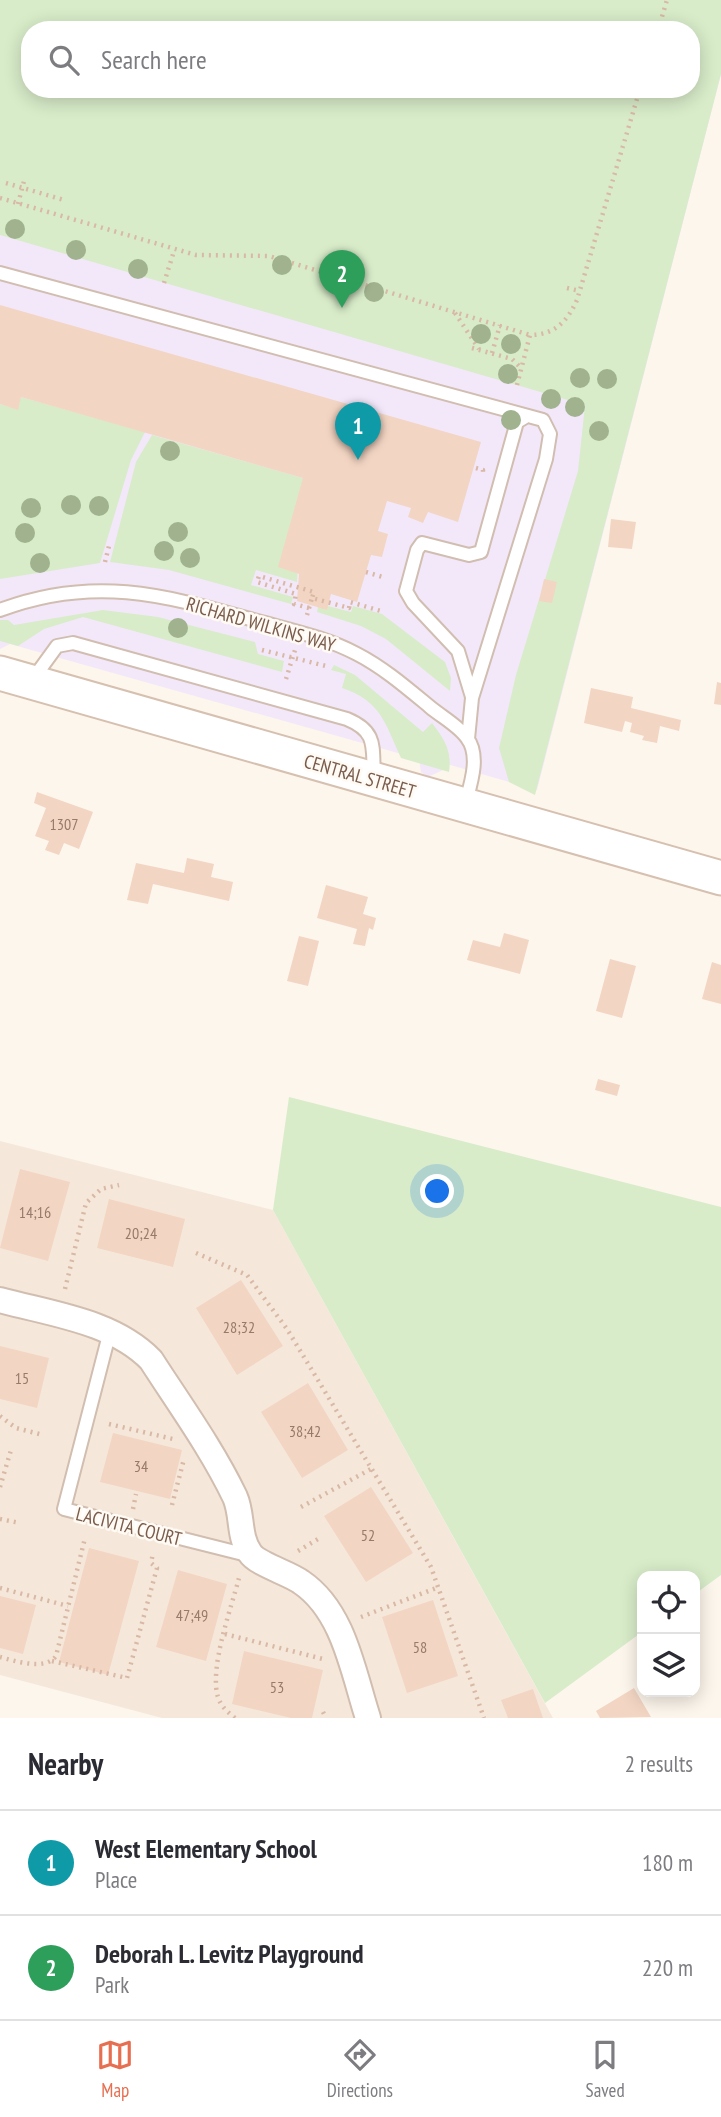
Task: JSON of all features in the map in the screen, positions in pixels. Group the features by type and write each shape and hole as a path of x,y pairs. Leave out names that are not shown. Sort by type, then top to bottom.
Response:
{"main road":[{"name":"CENTRAL STREET","path":"15,678 721,878"}],"street":[{"path":"0,1300 110,1331 140,1349 151,1360 223,1474 237,1502 245,1565"},
{"name":"LACIVITA COURT","path":"245,1565 302,1582 328,1608 342,1638 368,1718"}],"lane":[{"path":"0,273 543,420 551,434 472,698 468,739 474,764 465,806"},
{"path":"472,698 458,651 413,603 407,591 417,550 422,543 470,555 481,551 517,422 527,416"},
{"name":"RICHARD WILKINS WAY","path":"0,610 23,601 65,594 99,590 138,592 169,597 302,633 336,644 374,664 468,739"},
{"path":"15,678 57,646 73,643 347,719 362,725 371,736 374,780"},
{"name":"LACIVITA COURT","path":"110,1331 64,1509 245,1565"}],"path":[{"path":"661,21 667,0"},
{"path":"0,198 174,250 208,257 258,251 530,335 542,335 560,326 573,309 637,98"},
{"path":"18,204 24,181"},
{"path":"6,183 64,200"},
{"path":"163,283 174,250"},
{"path":"567,288 580,291"},
{"path":"454,312 480,350"},
{"path":"509,328 510,322"},
{"path":"492,353 500,325"},
{"path":"517,385 530,335"},
{"path":"472,348 516,361 521,369"},
{"path":"105,562 109,546"},
{"path":"366,572 386,578"},
{"path":"259,576 314,592 312,598 308,610 294,604 296,594 257,582 259,576"},
{"path":"312,598 349,608 350,602 381,611"},
{"path":"262,650 326,666"},
{"path":"286,679 293,657"},
{"path":"65,1289 86,1203 101,1189 119,1185"},
{"path":"196,1253 232,1267 254,1281 287,1329 431,1567 484,1718"},
{"path":"0,1416 16,1428 43,1434"},
{"path":"109,1424 187,1444 172,1505"},
{"path":"0,1487 10,1450"},
{"path":"301,1507 371,1469"},
{"path":"133,1510 136,1494"},
{"path":"0,1519 20,1523"},
{"path":"52,1661 85,1538"},
{"path":"291,1556 318,1539"},
{"path":"0,1657 26,1663 52,1661 127,1678 158,1568 151,1563 153,1553"},
{"path":"235,1718 224,1709 218,1699 215,1680 245,1565"},
{"path":"360,1618 439,1587"},
{"path":"0,1588 68,1606"},
{"path":"225,1634 330,1661"}],"shaded area":[{"path":"0,0 721,0 721,74 537,790 447,764 443,770 428,777 421,772 419,759 10,644 0,649"},
{"path":"0,1141 273,1210 553,1718 162,1718 0,1675"}],"green space":[{"path":"0,0 721,0 721,74 535,795 509,782 499,748 516,675 578,471 585,405 0,235"},
{"path":"21,397 145,432 131,460 100,563 0,579 0,404 17,409"},
{"path":"152,435 303,478 297,582 256,570 251,585 293,597 291,604 169,570 110,562 136,462"},
{"path":"328,606 351,612 353,606 382,614 445,662 451,678 450,691 386,639 361,626 317,612 318,607"},
{"path":"103,610 158,617 255,642 258,654 284,661 282,672 83,617 44,629 18,646 0,641 0,620 8,620 14,625"},
{"path":"334,665 355,675 423,732 432,723 447,746 449,772 401,758 380,715 365,699 342,688 346,674 331,670"},
{"path":"289,1097 721,1207 721,1575 700,1590 700,1571 637,1571 637,1636 545,1703 273,1210"}],"building":[{"path":"0,305 481,442 458,522 428,512 423,523 408,517 411,508 387,501 378,531 388,534 382,557 371,555 357,602 331,594 327,610 297,601 299,574 278,567 303,478 21,397 18,410 0,404"},
{"path":"611,519 636,522 632,549 608,547"},
{"path":"544,579 557,582 552,603 539,601"},
{"path":"717,682 721,683 721,705 714,704"},
{"path":"591,688 633,697 631,708 681,720 679,731 660,726 657,743 642,740 644,736 630,732 632,723 625,721 622,732 584,723"},
{"path":"37,792 93,812 79,849 64,843 59,855 45,850 49,841 35,836 46,808 34,803"},
{"path":"187,858 214,864 211,877 233,882 229,901 153,884 148,904 127,900 136,863 184,873"},
{"path":"326,885 368,897 363,914 376,918 373,930 369,928 365,946 353,944 357,929 317,918"},
{"path":"504,933 529,940 520,974 467,960 473,940 500,947"},
{"path":"299,936 319,941 308,986 287,981"},
{"path":"610,959 636,966 622,1018 596,1011"},
{"path":"712,962 721,965 721,1004 702,999"},
{"path":"598,1079 620,1085 617,1096 595,1090"},
{"path":"20,1169 70,1182 48,1261 0,1248"},
{"path":"109,1199 185,1219 173,1267 97,1248"},
{"path":"241,1280 283,1346 237,1375 196,1308"},
{"path":"0,1346 49,1358 37,1408 0,1399"},
{"path":"308,1383 348,1450 302,1478 261,1412"},
{"path":"113,1433 182,1450 170,1499 100,1482"},
{"path":"371,1487 413,1553 366,1582 324,1516"},
{"path":"89,1548 139,1561 108,1675 59,1662"},
{"path":"178,1570 227,1584 206,1661 156,1647"},
{"path":"0,1596 36,1605 23,1654 0,1648"},
{"path":"433,1600 458,1676 407,1693 382,1617"},
{"path":"244,1651 323,1670 312,1718 291,1718 232,1704"},
{"path":"634,1688 651,1717 600,1718 596,1711"},
{"path":"533,1689 543,1718 508,1718 501,1700"}],"place":[{"name":"Deborah L. Levitz Playground","path":"342,308"},
{"name":"West Elementary School","path":"358,460"}]}
